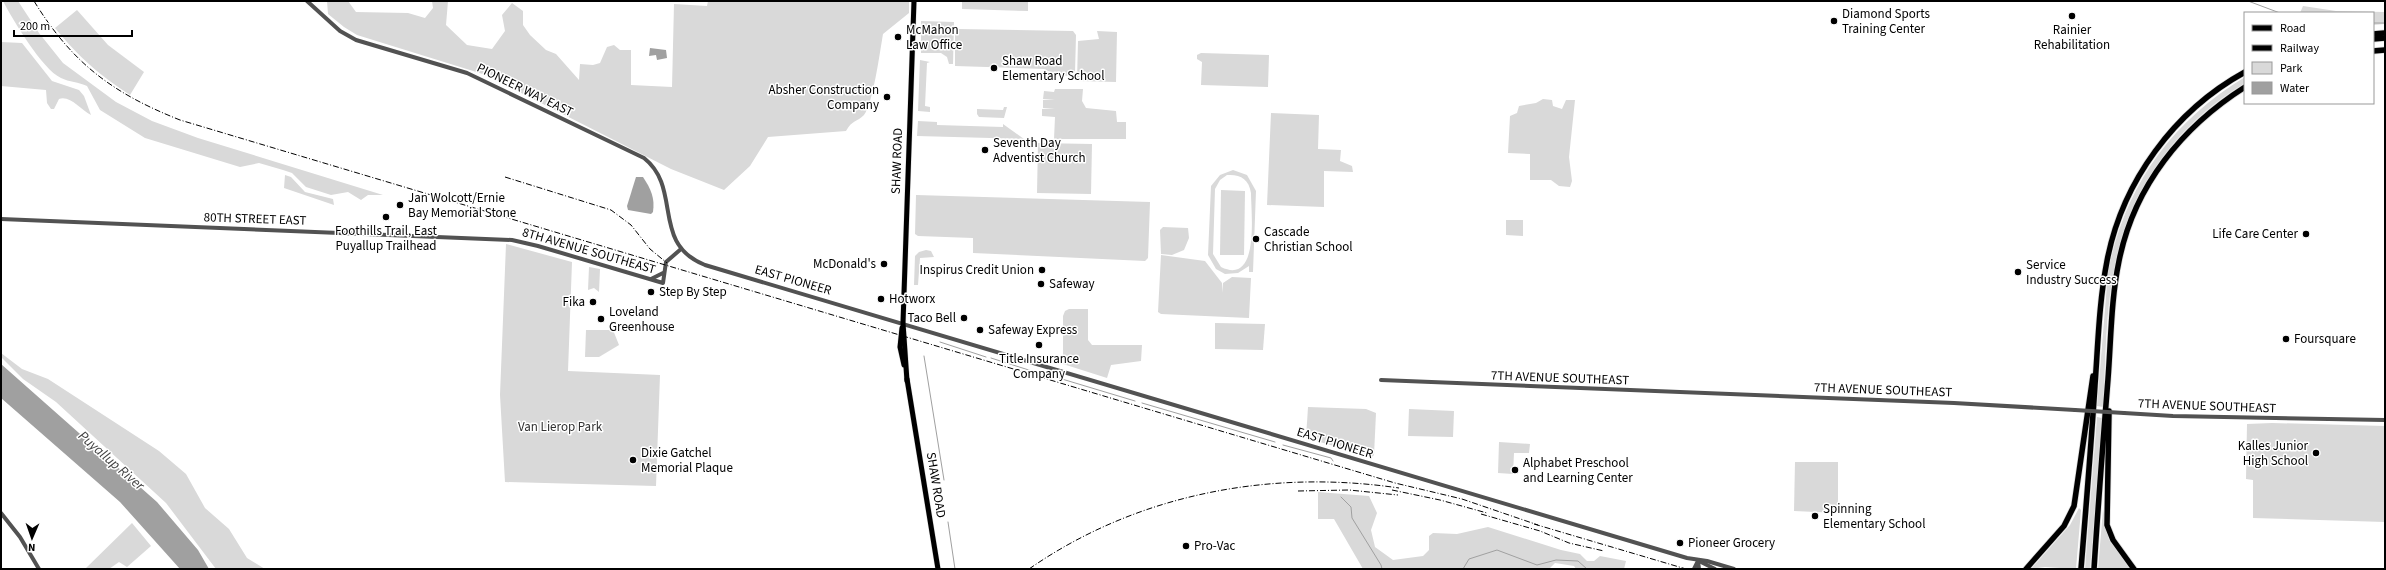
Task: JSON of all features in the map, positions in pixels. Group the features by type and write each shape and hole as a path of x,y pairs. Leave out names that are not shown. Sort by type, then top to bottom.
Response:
{"highway":[{"path":"2374,34 2385,32"},
{"path":"2374,39 2385,38"},
{"path":"2374,52 2385,52"},
{"path":"2026,569 2064,526 2074,506 2098,340 2107,261 2117,223 2133,186 2151,157 2175,127 2221,86 2244,73"},
{"path":"2094,569 2111,340 2119,261 2129,226 2142,196 2157,170 2187,133 2216,106 2244,88"},
{"path":"2081,569 2098,340"},
{"path":"2111,340 2106,518 2113,540 2134,569"}],"main road":[{"name":"SHAW ROAD","path":"914,1 903,323 900,347 938,569"}],"street":[{"name":"PIONEER WAY EAST","path":"307,1 340,31 356,40 467,73 644,158 658,173 663,184 669,226 681,249"},
{"name":"80TH STREET EAST","path":"1,219 509,240"},
{"name":"8TH AVENUE SOUTHEAST","path":"509,240 538,246 663,283 663,272"},
{"path":"651,279 663,272 669,259 681,249"},
{"name":"EAST PIONEER","path":"681,249 693,259 711,267 1698,560 1707,561 1734,569"},
{"name":"7TH AVENUE SOUTHEAST","path":"1381,380 1959,403 2173,416 2385,420"},
{"path":"1,513 20,537 39,569"},
{"path":"1694,569 1698,560"},
{"path":"1698,560 1699,569"},
{"name":"EAST PIONEER","path":"1698,560 1714,569"}],"green space":[{"path":"3,1 18,1 39,33 63,63 116,102 152,121 198,138 383,195 368,195 361,200 348,192 331,195 306,187 292,173 283,170 259,163 240,167 145,138 100,110 87,86 61,78 53,73 37,55"},
{"path":"327,1 348,1 356,12 408,13 425,18 433,8 432,1 448,1 446,25 467,45 492,49 505,31 502,15 512,3 523,11 523,25 530,35 546,50 556,54 579,80 580,64 593,65 600,63 607,47 614,45 620,50 631,50 631,85 672,87 674,4 707,6 708,1 909,1 909,13 883,34 873,89 864,115 852,123 846,131 768,137 750,166 724,190 671,169 486,75 357,35 328,14"},
{"path":"962,1 1028,1 1028,11 962,9"},
{"path":"2303,6 2336,11 2385,12 2385,24 2374,25 2374,12 2300,12"},
{"path":"77,10 108,45 144,72 130,95 108,80 72,48 55,28"},
{"path":"921,21 954,22 953,64 949,64 947,57 941,53 921,53"},
{"path":"958,29 1073,31 1076,35 1075,73 1072,76 1057,75 1044,69 955,66 955,32"},
{"path":"1097,31 1117,32 1116,82 1077,81 1078,41 1099,39"},
{"path":"1,42 22,43 52,81 79,90 84,96 91,115 71,101 63,98 59,99 54,109 51,109 47,103 46,90 1,86"},
{"path":"1201,53 1269,55 1268,87 1201,85 1202,62 1197,59 1197,55"},
{"path":"920,60 930,62 927,63 925,106 930,107 930,112 918,111"},
{"path":"2244,78 2244,84 2221,99 2199,117 2178,138 2160,160 2145,184 2132,210 2122,237 2115,265 2109,300 2103,407 2097,406 2108,272 2116,241 2126,212 2139,185 2173,136 2194,115 2218,95"},
{"path":"1055,89 1083,89 1082,101 1086,108 1116,111 1117,122 1126,122 1126,139 1054,139 1055,117 1042,116 1042,109 1055,109 1043,108 1043,100 1055,100 1043,99 1044,91 1054,92"},
{"path":"1543,99 1552,100 1553,106 1562,109 1566,100 1575,100 1569,157 1572,181 1570,187 1559,186 1551,180 1530,180 1530,154 1508,153 1510,116 1517,113 1519,106 1536,103"},
{"path":"1004,107 1007,107 1004,118 979,117 977,114 977,109 1003,110"},
{"path":"1271,113 1319,115 1318,149 1341,150 1340,161 1352,166 1353,172 1324,171 1324,207 1267,205"},
{"path":"918,121 937,122 937,125 1003,127 1003,124 1024,139 917,136"},
{"path":"1038,143 1092,144 1091,194 1037,193"},
{"path":"1233,170 1247,175 1256,191 1253,272 1249,272 1249,266 1238,273 1225,274 1216,269 1208,255 1211,186 1220,175","holes":["1227,175 1243,178 1250,188 1252,216 1251,245 1248,257 1242,266 1233,270 1221,267 1213,254 1215,189 1220,180"]},
{"path":"285,175 291,177 305,192 333,199 334,205 284,188"},
{"path":"1221,190 1245,191 1244,255 1220,255"},
{"path":"916,195 1150,202 1148,258 1145,261 973,253 973,238 918,236 915,234"},
{"path":"1506,220 1523,220 1523,236 1506,235"},
{"path":"1163,227 1188,228 1189,238 1184,250 1172,255 1161,254 1160,230"},
{"name":"Van Lierop Park","path":"506,244 572,262 568,371 660,375 656,486 505,482 500,395"},
{"path":"926,250 931,251 934,257 920,258 918,285 914,285 915,256 919,252"},
{"path":"1161,255 1205,261 1222,283 1222,293 1223,283 1232,277 1251,278 1249,318 1161,314 1158,312"},
{"path":"589,267 600,269 599,292 594,288 588,290"},
{"path":"1069,309 1088,309 1088,340 1092,345 1142,345 1141,361 1111,365 1107,378 1063,364 1063,316 1065,311"},
{"path":"1215,323 1265,324 1263,350 1215,349"},
{"path":"586,330 613,330 619,345 599,357 585,357"},
{"path":"1,353 22,369 48,379 159,451 186,474 205,508 229,529 247,558 265,569 216,569 166,503 56,402 23,379 1,357"},
{"path":"1308,407 1366,409 1376,413 1374,455 1372,457 1306,438"},
{"path":"1409,409 1454,411 1453,437 1408,436"},
{"path":"2097,417 2102,418 2102,422 2090,569 2085,569"},
{"name":"Kalles Junior High School","path":"2272,423 2385,426 2385,522 2253,518 2253,480 2246,479 2247,424"},
{"path":"1499,442 1530,444 1529,453 1514,453 1513,474 1498,473"},
{"path":"1795,462 1838,462 1838,513 1794,511"},
{"path":"1318,492 1369,496 1377,513 1371,530 1375,547 1393,560 1423,556 1429,550 1429,536 1433,533 1457,534 1488,527 1561,550 1580,554 1587,561 1594,561 1600,556 1626,561 1624,569 1576,569 1574,566 1555,563 1549,569 1363,569 1334,519 1318,519"},
{"path":"2079,508 2081,510 2076,569 2045,567 2031,569 2070,525"},
{"path":"2103,509 2109,540 2131,569 2098,569"},
{"path":"132,523 151,546 127,567 119,562 109,569 85,569"}],"water":[{"path":"650,48 666,50 667,58 657,60 656,55 649,56"},
{"path":"636,177 643,177 650,190 653,198 653,212 651,214 628,210 627,206"},
{"name":"Puyallup River","path":"1,364 157,502 198,550 209,569 180,569 120,502 1,398"}],"waterway":[{"path":"2248,1 2277,12"},
{"path":"2374,23 2385,23"},
{"path":"940,342 986,357"},
{"path":"924,356 944,480"},
{"path":"991,358 1035,372"},
{"path":"1042,373 1135,401"},
{"path":"1142,403 1275,442"},
{"path":"1283,445 1331,458 1333,461"},
{"path":"1341,497 1351,507 1352,518 1382,569"},
{"path":"948,522 955,569"},
{"path":"1463,569 1469,559 1497,550 1537,565 1556,560 1578,561 1587,569"}],"railway":[{"path":"34,1 48,23 63,42 96,74 134,99 180,120 1395,483 1462,499 1538,525"},
{"path":"505,177 611,210 631,225 650,249 667,263"},
{"path":"1029,569 1071,543 1114,522 1160,505 1206,493 1254,486 1302,482 1350,483 1399,488"},
{"path":"1298,491 1349,490 1398,495"},
{"path":"1392,490 1440,500 1487,513"},
{"path":"1481,514 1540,531 1569,543 1604,551"},
{"path":"1534,524 1686,569"}],"place":[{"name":"Rainier Rehabilitation","path":"2072,16"},
{"name":"Diamond Sports Training Center","path":"1834,21"},
{"name":"McMahon Law Office","path":"898,37"},
{"name":"Shaw Road Elementary School","path":"994,68"},
{"name":"Absher Construction Company","path":"887,97"},
{"name":"Seventh Day Adventist Church","path":"985,150"},
{"name":"Jan Wolcott/Ernie Bay Memorial Stone","path":"400,205"},
{"name":"Foothills Trail, East Puyallup Trailhead","path":"386,217"},
{"name":"Life Care Center","path":"2306,234"},
{"name":"Cascade Christian School","path":"1256,239"},
{"name":"McDonald's","path":"884,264"},
{"name":"Inspirus Credit Union","path":"1042,270"},
{"name":"Service Industry Success","path":"2018,272"},
{"name":"Safeway","path":"1041,284"},
{"name":"Step By Step","path":"651,292"},
{"name":"Hotworx","path":"881,299"},
{"name":"Fika","path":"593,302"},
{"name":"Taco Bell","path":"964,318"},
{"name":"Loveland Greenhouse","path":"601,319"},
{"name":"Safeway Express","path":"980,330"},
{"name":"Foursquare","path":"2286,339"},
{"name":"Title Insurance Company","path":"1039,345"},
{"name":"Kalles Junior High School","path":"2316,453"},
{"name":"Dixie Gatchel Memorial Plaque","path":"633,460"},
{"name":"Alphabet Preschool and Learning Center","path":"1515,470"},
{"name":"Spinning Elementary School","path":"1815,516"},
{"name":"Pioneer Grocery","path":"1680,543"},
{"name":"Pro-Vac","path":"1186,546"}]}
